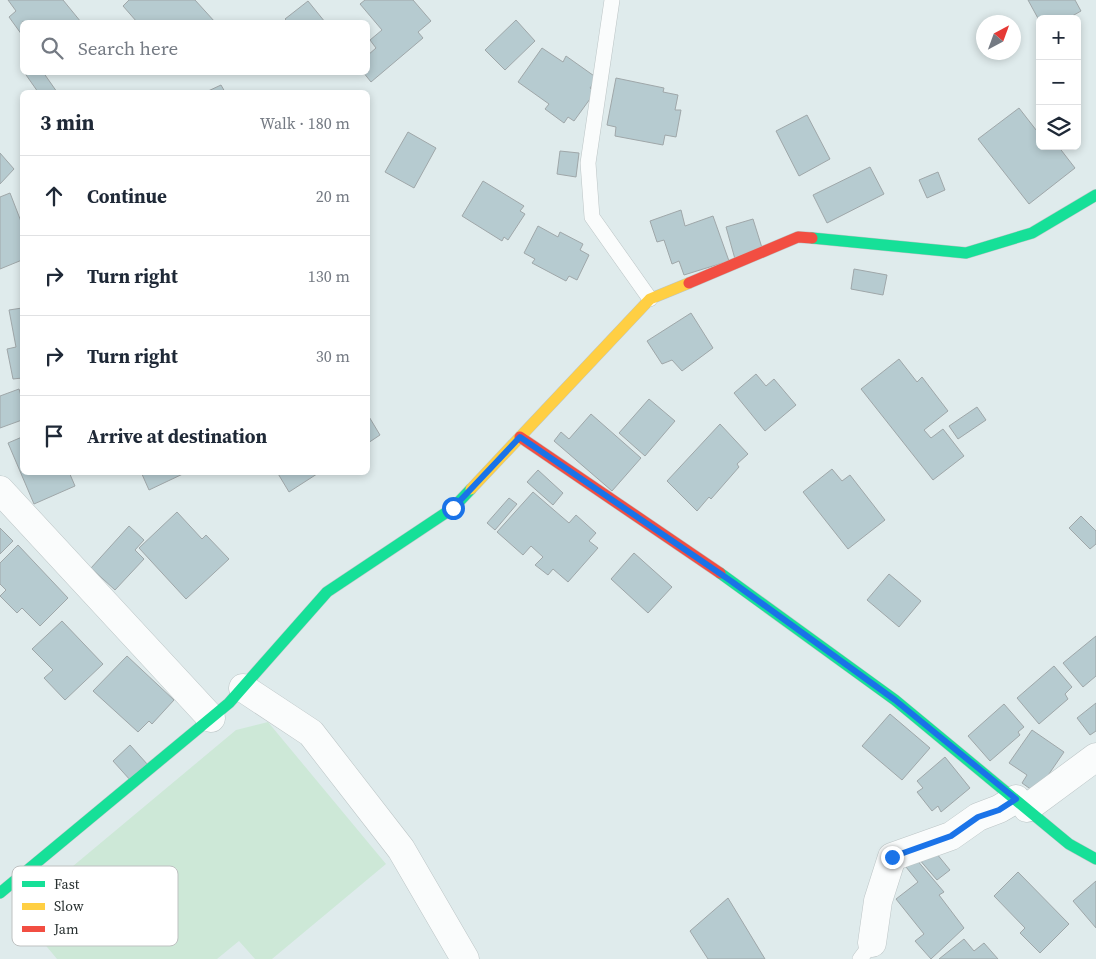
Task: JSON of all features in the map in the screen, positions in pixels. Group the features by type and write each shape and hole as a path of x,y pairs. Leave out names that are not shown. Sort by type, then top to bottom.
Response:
{"street":[{"path":"32,866 210,718 243,688 327,592 453,508 650,300 798,237 966,253 1032,233 1096,195"},
{"path":"520,437 731,581 895,700 1022,803 1069,844 1096,859"},
{"path":"0,490 210,718"},
{"path":"243,688 311,733 401,849 465,959"},
{"path":"866,951 878,901 892,857 951,836 978,817 1022,803 1096,756"},
{"path":"0,893 12,883"}],"lane":[{"path":"612,0 588,163 592,217 650,300"}],"green space":[{"path":"268,722 386,864 272,959 255,959 239,941 217,959 57,959 46,946 178,946 178,866 73,866 236,730"}],"building":[{"path":"8,0 63,0 79,20 20,20 20,32 9,17 16,11"},
{"path":"129,0 195,0 213,20 135,20 123,6"},
{"path":"365,0 413,0 431,21 418,32 423,38 371,82 365,75 370,75 370,53 376,48 370,40 382,30 360,4"},
{"path":"1028,0 1075,0 1081,11 1074,15 1036,15"},
{"path":"308,1 323,20 286,20"},
{"path":"516,20 535,41 505,70 485,50"},
{"path":"542,48 563,62 566,56 597,78 590,88 595,92 574,121 568,117 564,123 545,109 549,104 518,82"},
{"path":"26,75 45,75 56,90 37,90"},
{"path":"616,78 664,88 663,92 678,95 675,110 681,110 676,137 665,135 663,145 615,136 616,127 607,125"},
{"path":"221,85 224,90 210,90"},
{"path":"1019,108 1036,130 1036,150 1061,150 1075,168 1029,204 978,139"},
{"path":"807,115 830,159 799,176 776,131"},
{"path":"408,132 436,148 414,188 385,172"},
{"path":"560,151 579,153 576,177 557,174"},
{"path":"0,153 14,169 0,184"},
{"path":"870,167 884,194 827,223 813,195"},
{"path":"938,172 945,190 927,198 919,180"},
{"path":"483,181 524,206 520,211 525,214 508,240 504,237 502,241 462,216"},
{"path":"10,193 20,219 20,261 0,269 0,197"},
{"path":"681,210 685,226 713,216 729,261 684,275 679,261 672,264 664,240 657,242 650,221"},
{"path":"753,219 763,251 735,259 726,227"},
{"path":"538,226 558,237 560,232 583,244 580,250 589,255 577,280 569,276 566,281 532,263 535,259 524,253"},
{"path":"854,269 887,275 883,295 851,289"},
{"path":"20,308 20,378 13,379 7,349 16,347 9,310"},
{"path":"691,313 713,348 682,371 672,360 662,364 647,341"},
{"path":"899,359 917,382 922,377 948,411 924,430 931,438 943,429 964,456 933,480 861,389"},
{"path":"756,374 766,386 774,379 796,405 765,431 734,393"},
{"path":"19,389 20,392 20,421 0,428 0,396"},
{"path":"649,399 675,421 645,456 619,433"},
{"path":"977,407 986,420 958,439 949,426"},
{"path":"591,414 641,458 612,491 554,441 561,432 569,439"},
{"path":"370,418 380,435 370,442"},
{"path":"720,424 748,454 737,464 739,467 711,499 709,497 697,511 667,481"},
{"path":"20,438 20,471 8,443"},
{"path":"832,469 842,481 850,475 885,520 848,549 803,492"},
{"path":"538,470 563,493 553,505 527,482"},
{"path":"22,475 70,475 75,486 34,504"},
{"path":"142,475 181,475 149,490"},
{"path":"279,475 315,475 289,492"},
{"path":"533,492 569,523 576,515 596,533 589,541 598,548 568,582 553,569 548,575 535,565 543,557 531,546 523,555 497,532"},
{"path":"509,498 517,504 495,530 487,523"},
{"path":"177,512 202,539 206,535 229,559 186,599 139,548"},
{"path":"1081,516 1096,531 1096,544 1090,549 1069,528"},
{"path":"129,526 144,540 135,550 144,559 115,590 91,568"},
{"path":"0,528 13,541 0,554"},
{"path":"18,545 68,598 40,626 22,608 17,613 0,596 6,590 0,584 0,563"},
{"path":"634,553 672,587 648,613 611,579"},
{"path":"889,574 921,601 899,627 867,600"},
{"path":"62,621 103,664 65,700 44,678 53,670 32,649"},
{"path":"1096,636 1096,676 1083,687 1063,663"},
{"path":"127,656 174,700 152,724 149,721 138,732 93,691"},
{"path":"1054,666 1072,687 1065,694 1068,699 1039,724 1017,698"},
{"path":"1096,703 1096,731 1090,735 1077,718"},
{"path":"1004,704 1024,727 1018,732 1020,735 990,761 968,736"},
{"path":"890,714 930,748 902,780 862,746"},
{"path":"1032,730 1064,752 1036,793 1022,783 1027,775 1009,763"},
{"path":"130,745 148,765 131,781 113,761"},
{"path":"945,757 970,788 941,812 938,806 932,811 917,792 923,788 917,781"},
{"path":"932,848 950,870 937,880 918,858"},
{"path":"916,859 944,892 939,895 964,928 931,959 915,941 924,934 896,899 918,882 906,867"},
{"path":"1018,872 1069,924 1040,953 1020,933 1025,928 994,896"},
{"path":"1096,881 1096,928 1073,901"},
{"path":"728,898 765,959 708,959 690,931"},
{"path":"964,939 974,951 984,943 998,959 939,959"}],"traffic: fast":[{"path":"812,238 966,253 1032,233 1096,195"},
{"path":"33,866 229,703 327,592 453,508 471,489"},
{"path":"720,573 895,700 1069,844 1096,859"},
{"path":"0,893 12,883"}],"traffic: slow":[{"path":"471,489 650,299 689,283"}],"traffic: jam":[{"path":"689,283 798,237 812,238"},
{"path":"520,437 720,573"}],"route":[{"path":"453,508 520,437 731,581 895,700 1016,799 999,810 978,817 951,836 892,857"}]}
